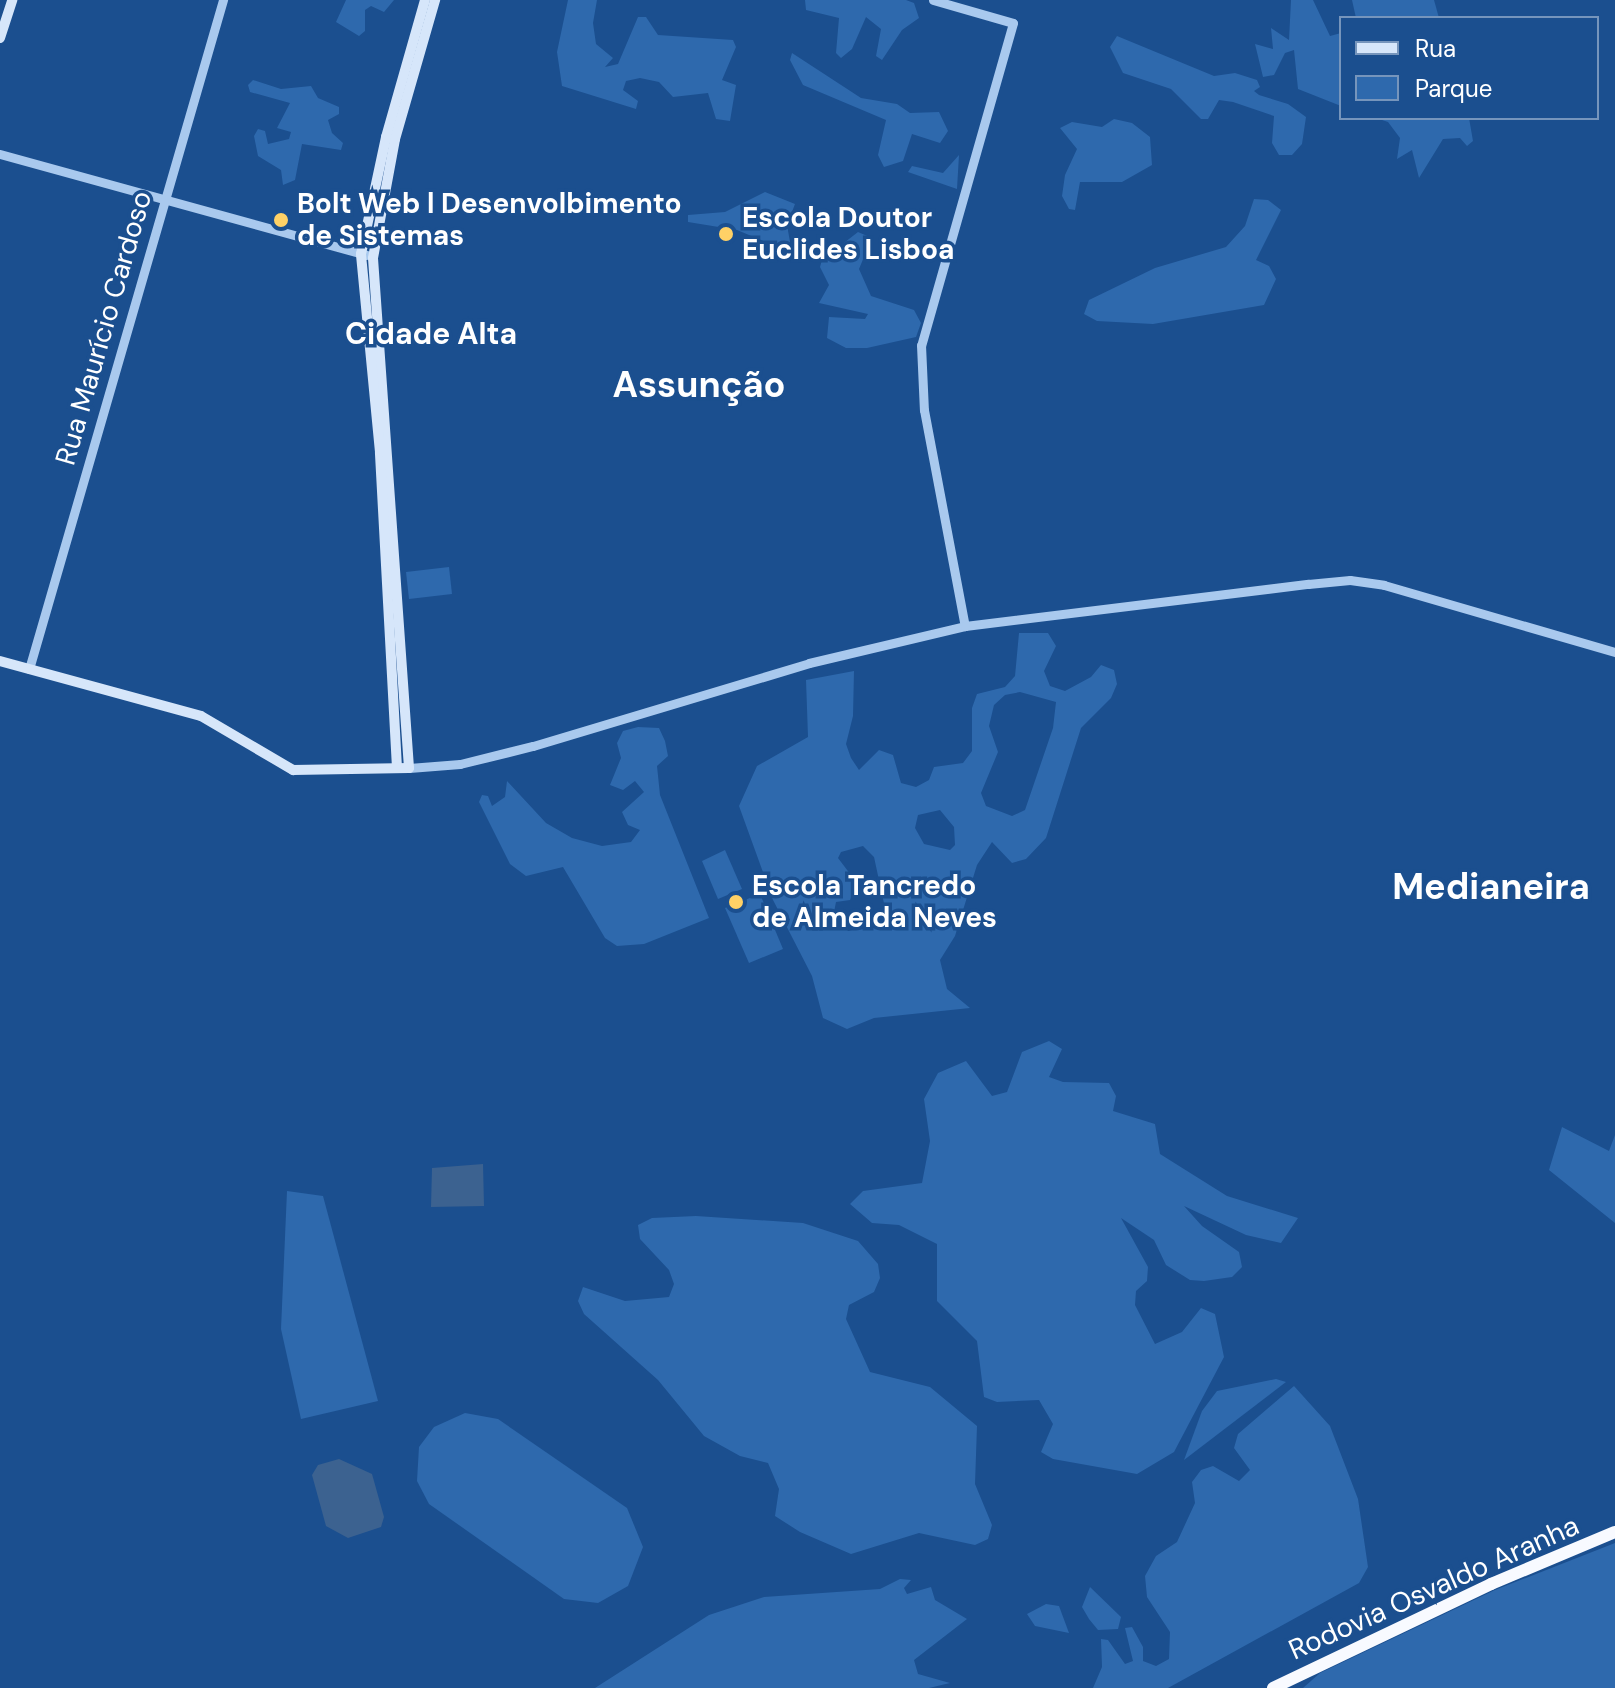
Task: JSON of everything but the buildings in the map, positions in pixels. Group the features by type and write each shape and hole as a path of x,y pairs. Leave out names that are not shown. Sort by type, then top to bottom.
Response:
{"highway":[{"name":"Rodovia Osvaldo Aranha","path":"1273,1688 1491,1584 1615,1532"}],"main road":[{"path":"0,38 12,0"},
{"path":"381,395 361,254 425,0"},
{"path":"397,768 388,606 388,516 373,258 390,138 435,0"},
{"path":"0,661 201,716 293,770 409,768 400,605 388,516"},
{"path":"388,606 400,605"},
{"path":"393,691 405,690"}],"street":[{"name":"Rua Maurício Cardoso","path":"29,669 223,0"},
{"path":"933,0 1013,23 921,345 924,410 965,626"},
{"path":"0,154 373,258"},
{"path":"409,768 460,764 809,663 965,626 1350,580 1384,585 1615,652"}],"green space":[{"path":"346,0 394,0 384,12 371,6 365,10 365,31 359,36 336,22"},
{"path":"568,0 597,0 593,23 596,44 613,58 605,67 618,64 638,17 646,17 658,35 733,40 736,47 722,80 736,85 730,121 716,119 708,93 673,97 659,82 640,78 626,81 623,90 638,101 636,109 562,86 557,52"},
{"path":"805,0 906,0 914,3 919,18 902,30 882,60 876,56 881,29 866,17 852,49 841,58 836,53 839,18 806,10"},
{"path":"1291,0 1313,0 1330,36 1339,34 1339,105 1298,89 1294,50 1285,53 1274,75 1263,77 1255,44 1273,49 1271,28 1289,40"},
{"path":"1352,0 1434,0 1438,16 1356,16"},
{"path":"1117,36 1214,76 1235,73 1257,80 1260,87 1254,91 1259,95 1288,104 1306,117 1302,144 1292,155 1279,155 1272,143 1274,116 1233,102 1219,100 1208,119 1201,119 1171,89 1123,73 1110,47"},
{"path":"792,53 861,98 897,104 910,113 939,112 948,131 940,143 912,134 903,161 884,167 878,155 886,120 803,85 790,60"},
{"path":"253,80 281,89 311,86 318,98 339,107 339,114 328,120 332,133 343,143 341,150 302,144 295,180 283,185 281,170 258,156 254,136 258,129 265,131 268,144 289,139 291,132 277,128 290,103 250,92 248,85"},
{"path":"1114,119 1132,123 1150,137 1152,165 1122,182 1080,182 1075,210 1069,209 1062,196 1065,175 1077,149 1060,128 1072,122 1102,127"},
{"path":"1382,120 1469,120 1473,141 1467,146 1460,138 1443,139 1419,178 1412,150 1397,159 1400,138 1388,122"},
{"path":"959,155 957,189 908,172 912,166 943,173"},
{"path":"765,192 795,204 787,225 792,253 737,230 688,222 688,215 725,212"},
{"path":"1254,199 1268,200 1281,210 1256,260 1269,266 1276,279 1264,305 1153,324 1097,321 1084,314 1089,300 1155,268 1226,247 1245,226"},
{"path":"858,232 872,238 859,269 871,296 914,310 921,323 916,337 867,348 846,348 827,338 829,317 865,319 868,314 819,303 829,285 820,267 822,260"},
{"path":"449,567 452,594 409,599 406,572"},
{"path":"1019,633 1048,633 1056,646 1044,671 1050,686 1065,691 1091,677 1101,665 1114,670 1117,684 1111,698 1081,728 1046,838 1026,859 1012,863 992,842 977,865 955,936 940,960 947,989 970,1008 874,1018 847,1029 823,1018 812,976 773,900 739,806 757,766 808,737 806,680 854,671 853,716 846,744 851,758 859,770 879,750 893,755 901,783 916,787 929,780 934,767 963,763 972,751 972,708 977,694 1005,687 1015,676","holes":["1020,692 1056,702 1053,728 1025,810 1012,816 986,806 981,793 998,752 989,726 994,705 1005,695","940,810 954,827 955,845 950,850 924,844 915,828 918,815","863,846 874,857 888,922 883,927 848,931 834,912 836,902 850,900 857,883 838,858 841,852"]},
{"path":"638,727 659,728 665,741 668,756 657,766 660,795 709,918 644,944 617,946 605,938 563,867 526,876 510,864 479,802 482,795 488,796 492,806 505,797 507,781 546,823 572,838 602,846 631,842 640,830 628,825 622,812 644,792 635,781 623,790 610,785 621,758 617,743 623,731"},
{"path":"725,850 742,889 718,899 702,861"},
{"path":"760,894 783,949 749,963 725,908"},
{"path":"1049,1041 1062,1049 1049,1077 1063,1082 1109,1083 1116,1096 1113,1111 1155,1124 1160,1154 1227,1196 1298,1218 1281,1243 1246,1235 1184,1206 1202,1226 1239,1252 1242,1267 1232,1277 1204,1281 1190,1280 1166,1265 1154,1240 1121,1218 1148,1267 1147,1281 1136,1291 1135,1305 1155,1344 1182,1332 1201,1308 1215,1314 1224,1357 1174,1452 1137,1474 1053,1459 1041,1452 1053,1424 1039,1400 997,1402 984,1397 977,1341 937,1301 937,1244 899,1225 872,1223 850,1204 863,1191 922,1183 930,1141 924,1099 938,1073 966,1061 992,1096 1007,1092 1022,1052"},
{"path":"1562,1127 1609,1151 1615,1135 1615,1223 1549,1170"},
{"path":"287,1191 323,1196 378,1401 301,1419 281,1329"},
{"path":"696,1216 803,1223 858,1241 878,1264 880,1278 874,1292 849,1305 846,1319 870,1372 930,1387 977,1426 975,1484 992,1525 988,1539 975,1545 919,1533 851,1554 800,1532 775,1516 779,1489 768,1463 740,1456 704,1436 658,1380 584,1314 578,1301 583,1287 625,1301 669,1297 674,1284 669,1270 640,1239 638,1225 652,1218"},
{"path":"1276,1379 1286,1382 1184,1460 1202,1411 1217,1391"},
{"path":"1294,1386 1330,1426 1358,1499 1368,1567 1359,1583 1168,1688 1093,1688 1102,1667 1101,1639 1108,1640 1125,1664 1133,1661 1125,1628 1132,1627 1143,1647 1143,1661 1156,1666 1169,1659 1170,1632 1147,1597 1145,1576 1156,1556 1177,1542 1195,1503 1192,1482 1201,1470 1213,1466 1239,1481 1250,1470 1234,1448 1238,1434"},
{"path":"465,1413 498,1419 627,1508 643,1547 628,1586 598,1603 564,1599 429,1504 417,1481 419,1447 434,1427"},
{"path":"1615,1543 1615,1688 1303,1688 1320,1673 1495,1590"},
{"path":"900,1579 911,1580 904,1588 907,1594 931,1587 935,1600 967,1619 914,1660 918,1674 950,1683 929,1688 595,1688 709,1615 764,1597 880,1589"},
{"path":"1090,1587 1121,1617 1118,1629 1098,1630 1089,1619 1082,1607"},
{"path":"1046,1604 1059,1606 1069,1633 1035,1626 1027,1614"}],"shaded area":[{"path":"483,1164 484,1206 431,1207 432,1168"},
{"path":"339,1459 372,1474 384,1517 381,1527 348,1538 326,1526 312,1475 318,1465"}],"place":[{"name":"Bolt Web l Desenvolbimento de Sistemas","path":"281,220"},
{"name":"Escola Doutor Euclides Lisboa","path":"726,234"},
{"name":"Escola Tancredo de Almeida Neves","path":"736,902"}],"district":[{"name":"Cidade Alta","path":"431,334"},
{"name":"Assunção","path":"699,385"},
{"name":"Medianeira","path":"1491,887"}]}
